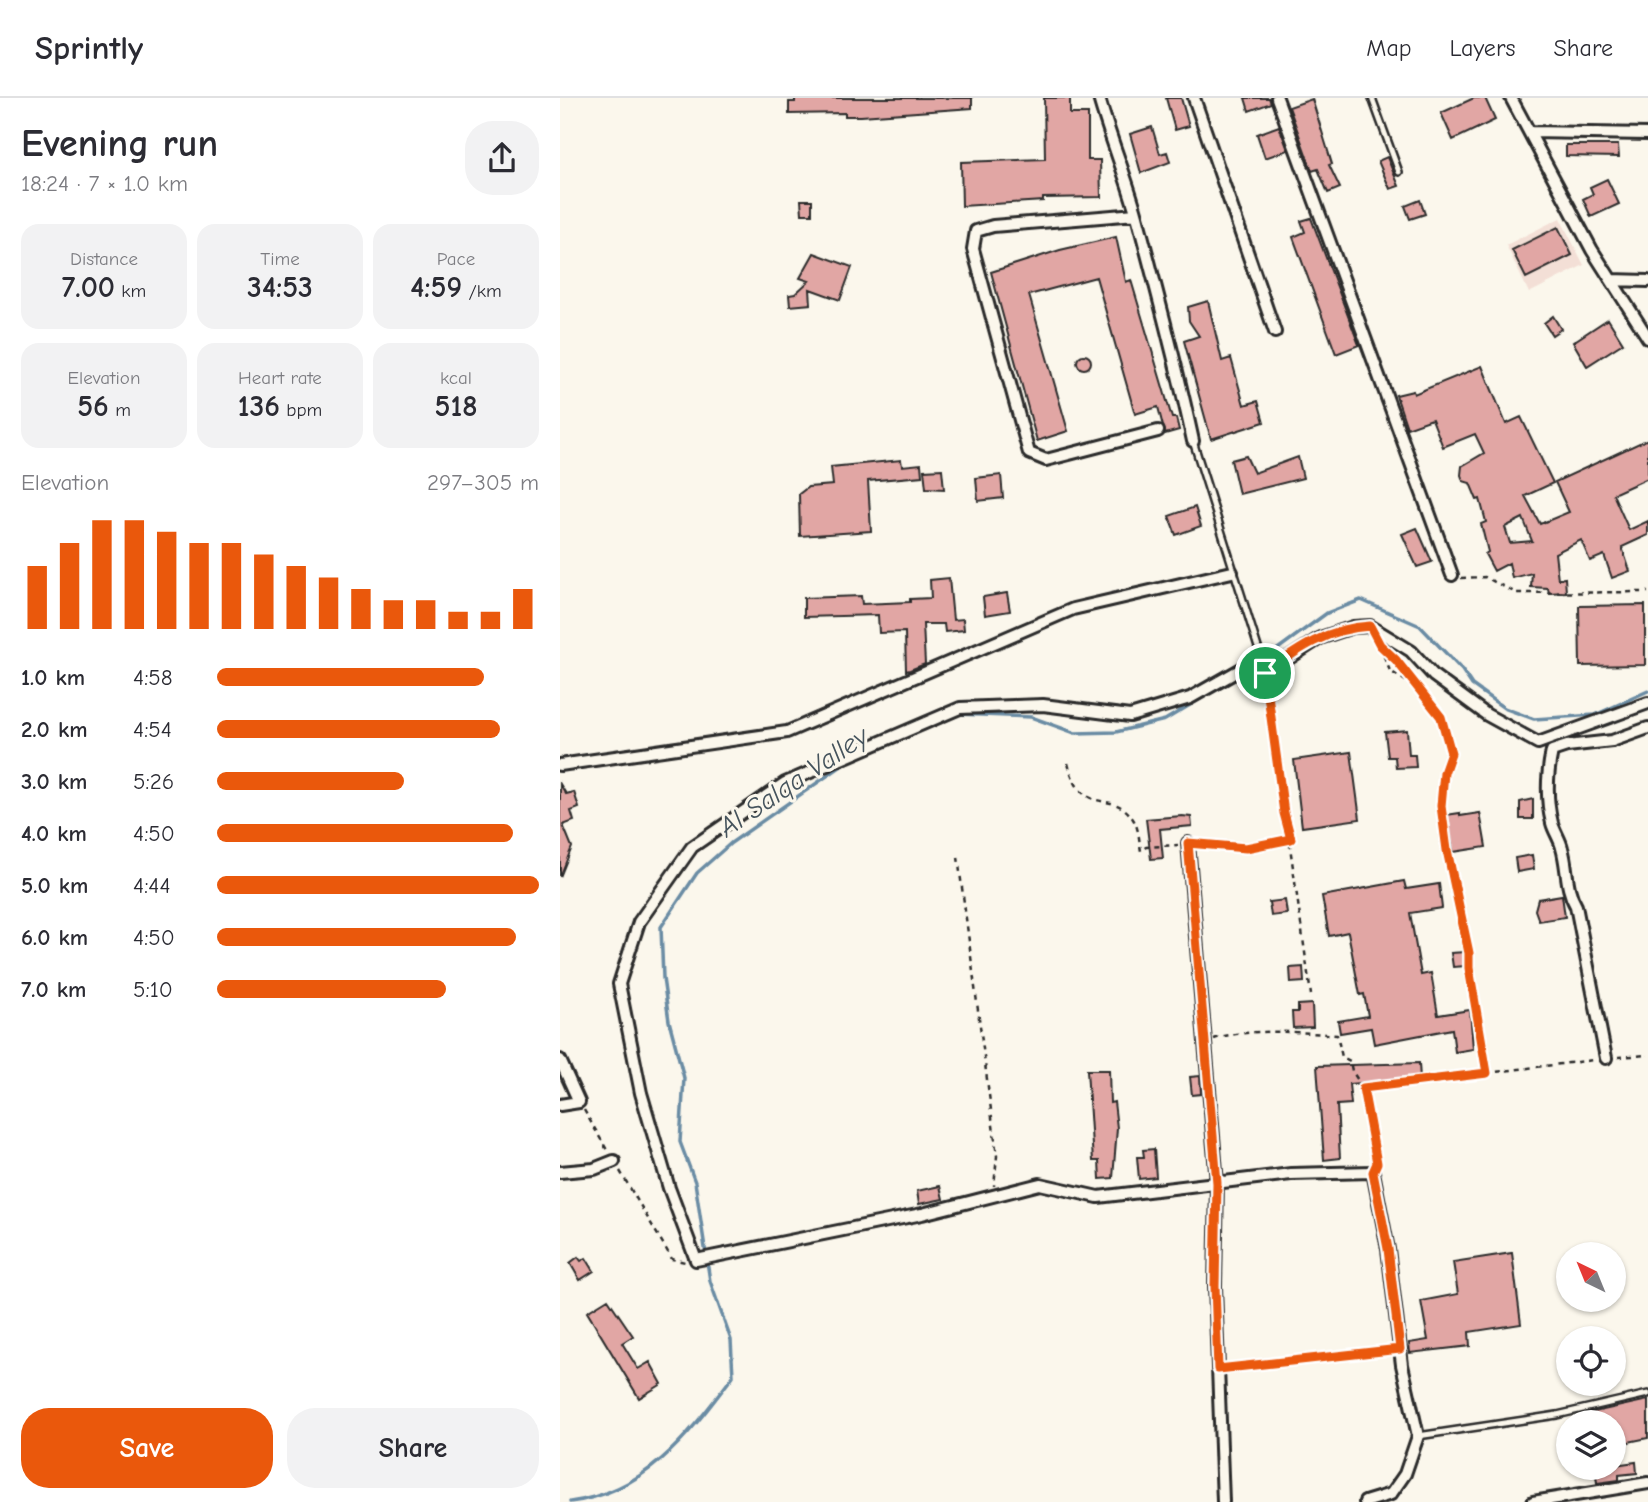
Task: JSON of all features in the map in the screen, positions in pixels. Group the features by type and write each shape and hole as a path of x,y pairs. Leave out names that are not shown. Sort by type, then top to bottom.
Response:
{"street":[{"path":"1100,98 1112,146 1136,214 1193,441"},
{"path":"1194,98 1275,332"},
{"path":"1277,98 1452,575"},
{"path":"1511,98 1592,250 1648,338"},
{"path":"1531,132 1648,134"},
{"path":"1136,214 993,226 976,231 973,249 1029,453 1046,460 1158,431"},
{"path":"1611,280 1648,281"},
{"path":"560,765 787,732 1073,609 1232,572"},
{"path":"1265,673 1320,638 1353,627 1370,626 1411,651 1434,676 1487,715 1538,743 1648,704"},
{"path":"1259,659 1190,698 1130,716 1044,705 960,708 785,783 692,847 639,922 619,984 641,1093 669,1188 696,1260 922,1214 1041,1184 1098,1197 1291,1174 1373,1172 1388,1249 1400,1349 1418,1436 1405,1474 1391,1494 1365,1502"},
{"path":"1606,1058 1576,906 1569,894 1562,847 1552,823 1547,786 1550,762 1552,751 1567,746 1612,741 1648,728"},
{"path":"1188,843 1217,1183 1215,1286 1223,1502"},
{"path":"560,1060 579,1102 560,1105"},
{"path":"560,1172 594,1168 614,1161"},
{"path":"1533,1502 1648,1483"}],"lane":[{"path":"1372,98 1399,172"},
{"path":"1193,441 1265,673"},
{"path":"1418,1436 1558,1416 1648,1394"}],"path":[{"path":"1452,575 1456,579 1485,578 1516,593 1648,592"},
{"path":"1415,687 1390,671 1380,645 1396,660 1441,717 1451,753 1444,773 1441,806 1447,850 1469,953 1469,968 1487,1073"},
{"path":"1265,673 1284,813 1291,839 1311,995"},
{"path":"1068,763 1072,782 1080,793 1116,806 1132,817 1141,851 1146,847 1171,847 1188,843 1246,848 1291,839"},
{"path":"958,857 997,1156 993,1196"},
{"path":"1205,1043 1229,1034 1294,1032 1337,1035 1342,1056 1350,1060 1352,1071 1363,1088 1377,1163 1373,1172"},
{"path":"1363,1088 1648,1055"},
{"path":"579,1102 673,1259 691,1263 696,1260"},
{"path":"1218,1369 1400,1349"}],"shaded area":[{"path":"1560,218 1584,265 1529,293 1506,245"}],"building":[{"path":"795,98 972,98 972,108 861,116 845,116 845,113 789,114 789,102 795,102"},
{"path":"1044,98 1070,98 1070,114 1088,114 1088,160 1100,160 1101,197 1043,198 1043,201 962,206 961,162 1045,159"},
{"path":"1166,98 1181,98 1189,126 1175,130"},
{"path":"1245,98 1269,98 1271,103 1249,111"},
{"path":"1474,98 1485,98 1495,120 1453,140 1441,113"},
{"path":"1312,99 1332,164 1329,165 1340,188 1328,193 1318,169 1312,171 1289,107"},
{"path":"1279,126 1288,150 1265,158 1257,134"},
{"path":"1152,127 1160,154 1167,152 1170,162 1141,173 1130,134"},
{"path":"1566,145 1618,145 1619,157 1566,156"},
{"path":"1387,157 1399,186 1390,189 1378,161"},
{"path":"1607,179 1619,204 1591,217 1583,199 1593,194 1590,187"},
{"path":"801,200 812,200 812,214 802,214"},
{"path":"1420,200 1425,214 1410,219 1405,206"},
{"path":"1311,218 1359,345 1336,354 1293,237 1305,232 1301,221"},
{"path":"1558,227 1572,255 1526,278 1512,250"},
{"path":"1116,237 1126,282 1131,280 1172,418 1176,418 1179,430 1165,434 1158,407 1135,414 1096,277 1029,295 1068,431 1037,441 991,272 1060,250"},
{"path":"814,253 852,267 840,300 810,289 811,304 790,306 789,295 795,294 809,281 800,278"},
{"path":"1208,301 1222,361 1231,358 1244,405 1258,401 1264,422 1211,439 1184,341 1199,336 1189,321 1188,307"},
{"path":"1553,316 1561,329 1552,335 1544,323"},
{"path":"1608,319 1623,343 1587,366 1573,342"},
{"path":"1084,355 1089,357 1089,367 1084,369 1079,367 1077,362 1079,357"},
{"path":"1482,366 1506,424 1521,417 1553,483 1525,496 1540,524 1569,512 1555,482 1648,439 1648,478 1613,494 1629,530 1648,521 1648,535 1622,547 1630,571 1612,578 1604,555 1590,561 1581,540 1555,553 1558,579 1565,578 1566,592 1549,593 1548,588 1531,587 1532,573 1512,578 1509,563 1494,571 1485,554 1488,552 1481,524 1486,522 1480,499 1477,500 1470,483 1463,481 1461,475 1462,466 1484,453 1475,434 1443,447 1432,419 1407,428 1396,395 1413,391 1414,394","holes":["1523,518 1532,541 1510,543 1505,527"]},
{"path":"1246,456 1254,473 1298,457 1303,478 1239,494 1231,460"},
{"path":"901,460 902,466 921,464 922,476 868,481 871,531 800,536 799,494 808,487 833,485 831,467"},
{"path":"942,469 944,489 926,488 924,470"},
{"path":"1001,475 1003,498 978,501 976,478"},
{"path":"1195,507 1201,526 1176,535 1169,516"},
{"path":"1417,528 1432,562 1417,567 1402,534"},
{"path":"949,578 953,620 963,619 964,630 945,632 944,624 923,624 925,664 910,670 906,671 905,632 879,633 878,615 804,617 804,598 861,596 862,604 910,602 910,599 931,598 930,580"},
{"path":"1007,593 1010,611 985,615 983,597"},
{"path":"1645,605 1645,665 1580,666 1579,606"},
{"path":"1407,730 1409,755 1415,755 1416,767 1396,768 1395,757 1388,757 1385,732"},
{"path":"1351,752 1360,819 1302,827 1294,760"},
{"path":"560,784 566,794 574,792 579,808 571,811 574,821 563,825 572,847 560,877"},
{"path":"1533,799 1533,819 1520,819 1520,802"},
{"path":"1460,813 1460,816 1480,813 1486,847 1453,852 1446,815"},
{"path":"1191,817 1192,826 1160,829 1163,858 1151,859 1146,819"},
{"path":"1532,855 1534,869 1517,872 1515,858"},
{"path":"1404,881 1406,889 1439,884 1442,908 1410,913 1421,975 1431,973 1438,1015 1470,1010 1473,1049 1455,1052 1452,1029 1374,1044 1371,1028 1340,1033 1338,1021 1368,1016 1364,994 1360,995 1348,932 1329,936 1322,896"},
{"path":"1562,895 1565,917 1539,921 1535,910 1538,899"},
{"path":"1285,900 1287,914 1271,916 1269,902"},
{"path":"1465,952 1466,966 1453,967 1451,953"},
{"path":"1303,967 1304,982 1291,983 1290,968"},
{"path":"1312,1004 1313,1027 1293,1028 1292,1012 1298,1012 1298,1005"},
{"path":"1419,1063 1420,1079 1349,1084 1351,1104 1337,1105 1340,1158 1324,1160 1317,1066"},
{"path":"1087,1070 1109,1070 1110,1103 1114,1102 1117,1128 1113,1178 1100,1179 1099,1161 1093,1161"},
{"path":"1200,1076 1201,1094 1192,1095 1190,1077"},
{"path":"1154,1149 1156,1177 1139,1179 1137,1157 1144,1157 1143,1150"},
{"path":"940,1186 943,1199 919,1204 917,1191"},
{"path":"1512,1253 1521,1324 1469,1332 1470,1346 1410,1353 1409,1343 1428,1340 1421,1301 1458,1294 1453,1262"},
{"path":"578,1257 581,1261 586,1258 594,1271 580,1280 570,1263"},
{"path":"608,1299 633,1336 622,1343 638,1369 650,1362 662,1384 639,1398 587,1312"},
{"path":"1648,1400 1648,1438 1626,1443 1626,1410 1603,1410"},
{"path":"1636,1462 1637,1473 1626,1474 1626,1463"},
{"path":"1597,1480 1619,1480 1597,1483"}],"waterway":[{"name":"Al Salqa Valley","path":"1260,662 1327,613 1361,600 1420,626 1462,670 1472,685 1504,708 1534,719 1595,715 1648,691"},
{"name":"Al Salqa Valley","path":"956,714 1031,717 1075,733 1116,732 1165,720 1230,681"},
{"name":"Al Salqa Valley","path":"570,1502 597,1496 644,1473 682,1439 733,1376 731,1340 710,1281 695,1182 680,1142 684,1078 669,1021 663,978 661,927 697,873 731,843 850,760"}],"route":[{"path":"1370,626 1380,645 1396,660 1441,717 1451,753 1444,773 1441,806 1447,850 1469,953 1469,968 1487,1073 1363,1088 1377,1163 1373,1172 1388,1249 1400,1349 1218,1369 1215,1286 1217,1183 1188,843 1246,848 1291,839 1284,813 1265,673 1302,646 1353,627 1370,626"}]}
